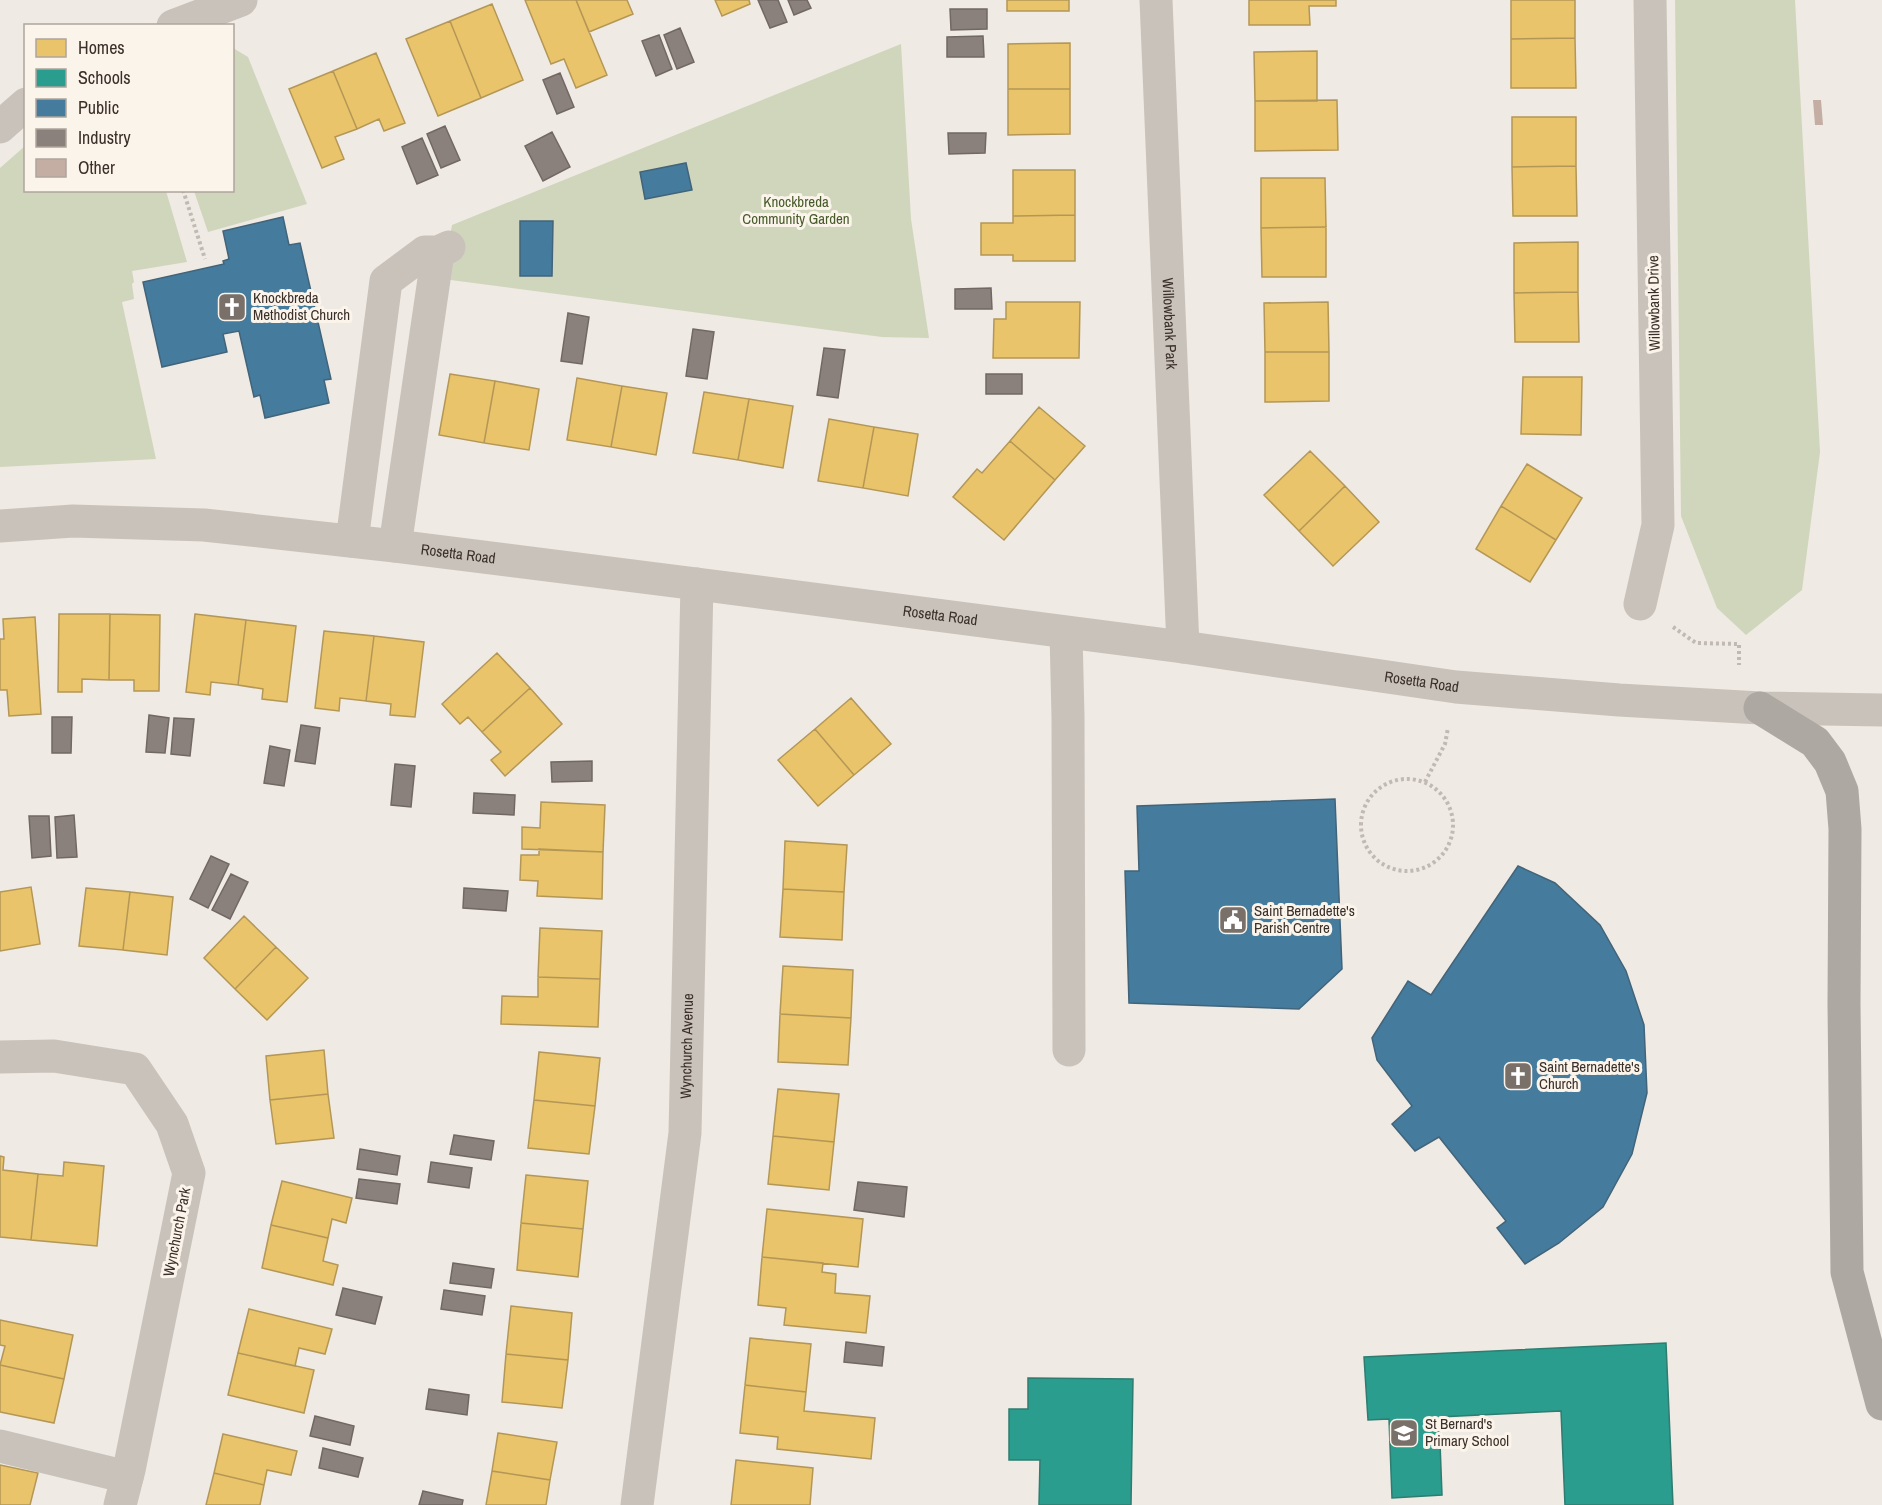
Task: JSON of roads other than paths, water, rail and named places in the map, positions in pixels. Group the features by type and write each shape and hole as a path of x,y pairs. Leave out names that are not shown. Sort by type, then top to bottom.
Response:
{"highway":[{"path":"1760,708 1815,742 1830,762 1842,791 1845,829 1847,1272 1882,1404"}],"street":[{"path":"178,24 241,0"},
{"name":"Willowbank Park","path":"1156,0 1183,648"},
{"name":"Willowbank Drive","path":"1640,604 1658,525 1650,0"},
{"path":"0,127 24,106"},
{"path":"352,541 386,280 425,252 444,250 395,546"},
{"name":"Rosetta Road","path":"0,526 73,521 204,525 395,546 697,584 1183,648 1456,687 1618,700 1760,708 1882,710"},
{"name":"Wynchurch Avenue","path":"637,1505 685,1133 697,584"},
{"path":"1066,633 1069,1050"},
{"name":"Wynchurch Park","path":"0,1057 54,1056 135,1069 172,1124 189,1173 124,1491"},
{"path":"0,1446 124,1491"}],"place":[{"name":"Knockbreda Methodist Church","path":"232,307"},
{"name":"Saint Bernadette's Parish Centre","path":"1233,920"},
{"name":"Saint Bernadette's Church","path":"1518,1076"},
{"name":"St Bernard's Primary School","path":"1404,1433"}],"park label":[{"name":"Knockbreda Community Garden","path":"796,210"}]}
